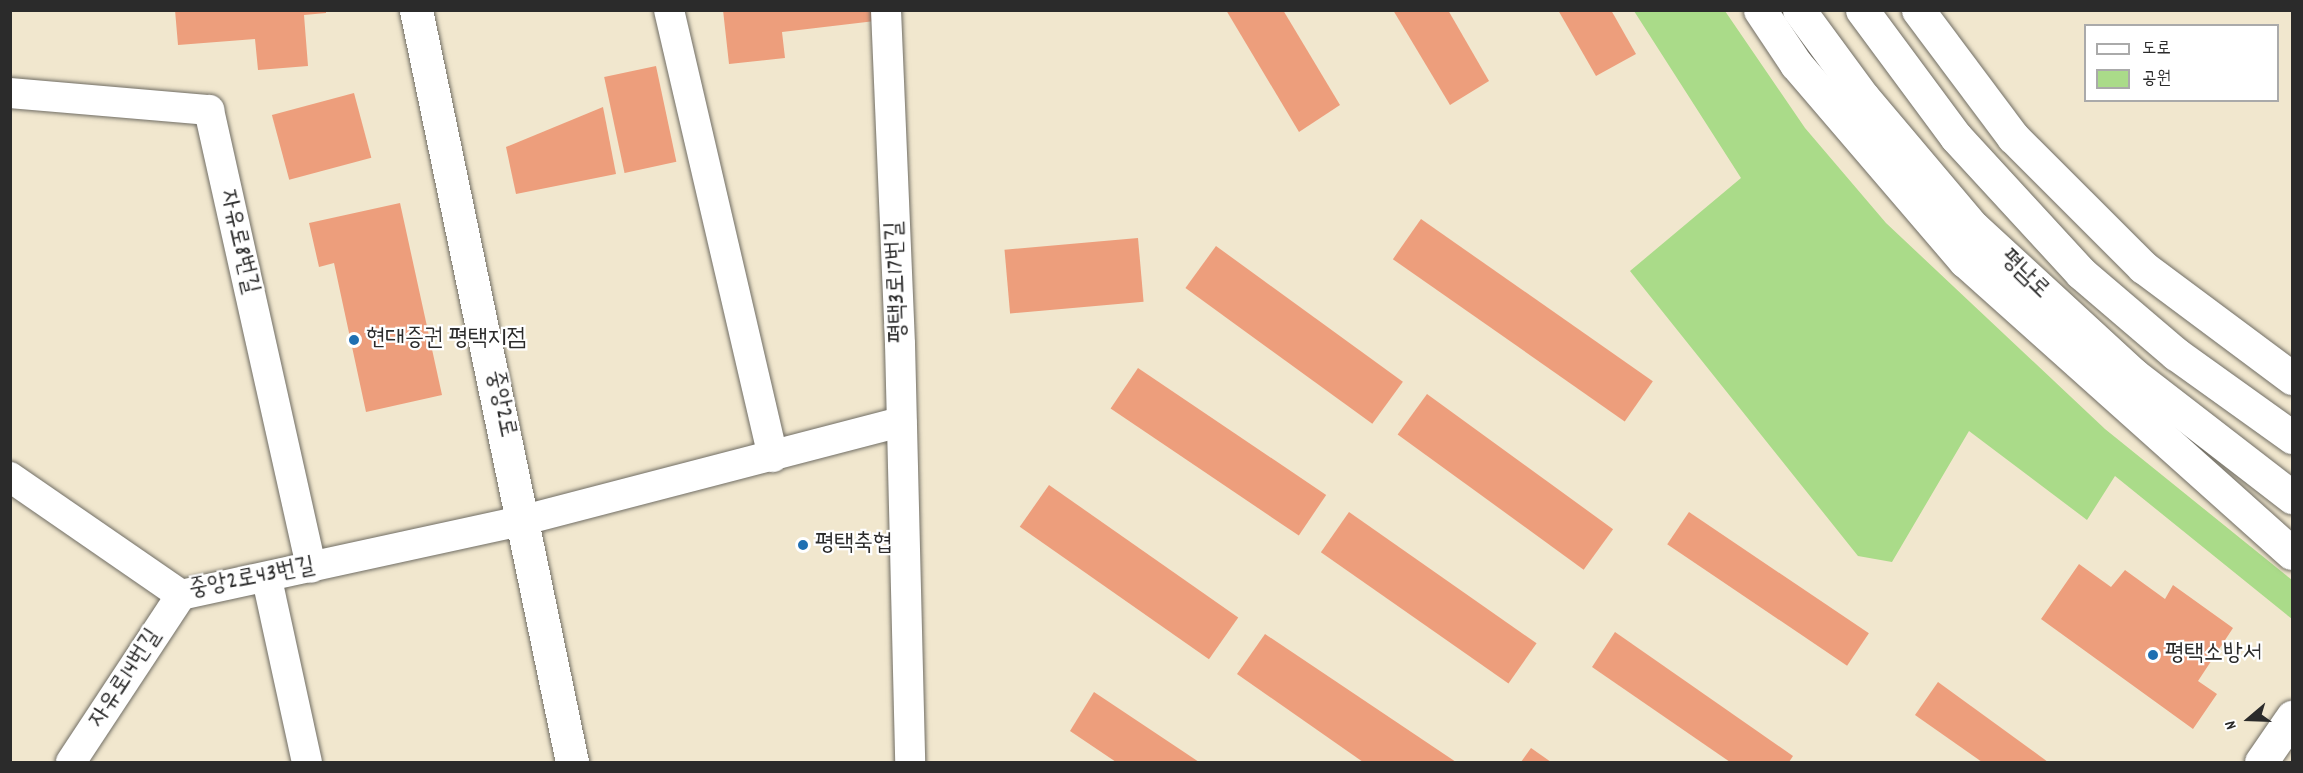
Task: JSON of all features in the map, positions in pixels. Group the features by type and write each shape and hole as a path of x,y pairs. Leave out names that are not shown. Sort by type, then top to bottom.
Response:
{"main road":[{"name":"중앙2로","path":"416,10 524,520 572,762"},
{"path":"1760,10 1796,64 1965,261 2292,553"},
{"name":"평남로","path":"1799,10 1863,97 1973,227 2134,375 2292,496"},
{"name":"평남로","path":"1862,10 1956,137 2081,273 2176,354 2292,437"},
{"path":"1918,10 2013,137 2135,258 2292,378"},
{"path":"2261,762 2292,717"}],"street":[{"path":"669,10 773,457"},
{"name":"평택3로17번길","path":"886,10 901,422 910,762"},
{"name":"자유로8번길","path":"10,93 209,110 311,568"},
{"path":"524,520 901,422"},
{"name":"중앙2로43번길","path":"10,477 181,595 267,579 524,520"},
{"path":"267,579 307,762"},
{"name":"자유로14번길","path":"71,762 181,595"}],"green space":[{"path":"1634,11 1725,11 1805,128 1886,223 2105,429 2292,580 2292,619 2115,476 2087,520 1969,431 1892,562 1858,556 1630,271 1741,178"}],"building":[{"path":"175,10 326,10 326,13 304,15 308,66 258,70 255,39 178,45"},
{"path":"723,10 873,10 875,21 782,32 785,58 729,64"},
{"path":"1226,10 1283,10 1340,105 1299,132"},
{"path":"1393,10 1448,10 1489,81 1450,105"},
{"path":"1558,10 1611,10 1636,54 1596,76"},
{"path":"656,66 676,162 625,173 604,77"},
{"path":"354,93 371,158 289,180 272,115"},
{"path":"603,107 616,174 516,194 506,147"},
{"path":"400,203 442,395 366,412 334,263 319,267 309,223"},
{"path":"1421,219 1653,381 1625,421 1393,259"},
{"path":"1138,238 1144,302 1010,313 1005,250"},
{"path":"1216,246 1403,382 1372,424 1185,288"},
{"path":"1138,368 1326,495 1299,536 1111,409"},
{"path":"1427,394 1613,529 1584,570 1398,434"},
{"path":"1049,485 1238,617 1209,659 1020,527"},
{"path":"1349,512 1537,643 1508,683 1321,552"},
{"path":"1689,512 1869,633 1847,666 1667,544"},
{"name":"평택소방서","path":"2079,564 2111,587 2125,570 2165,599 2173,585 2233,628 2198,681 2217,694 2193,729 2041,619"},
{"path":"1615,632 1793,756 1789,762 1730,762 1592,667"},
{"path":"1265,634 1456,762 1363,762 1237,674"},
{"path":"1938,682 2048,762 1982,762 1915,715"},
{"path":"1094,692 1199,762 1116,762 1070,731"},
{"path":"1531,748 1551,762 1521,762"}],"place":[{"name":"현대증권 평택지점","path":"354,340"},
{"name":"평택축협","path":"803,545"},
{"name":"평택소방서","path":"2153,655"}]}
